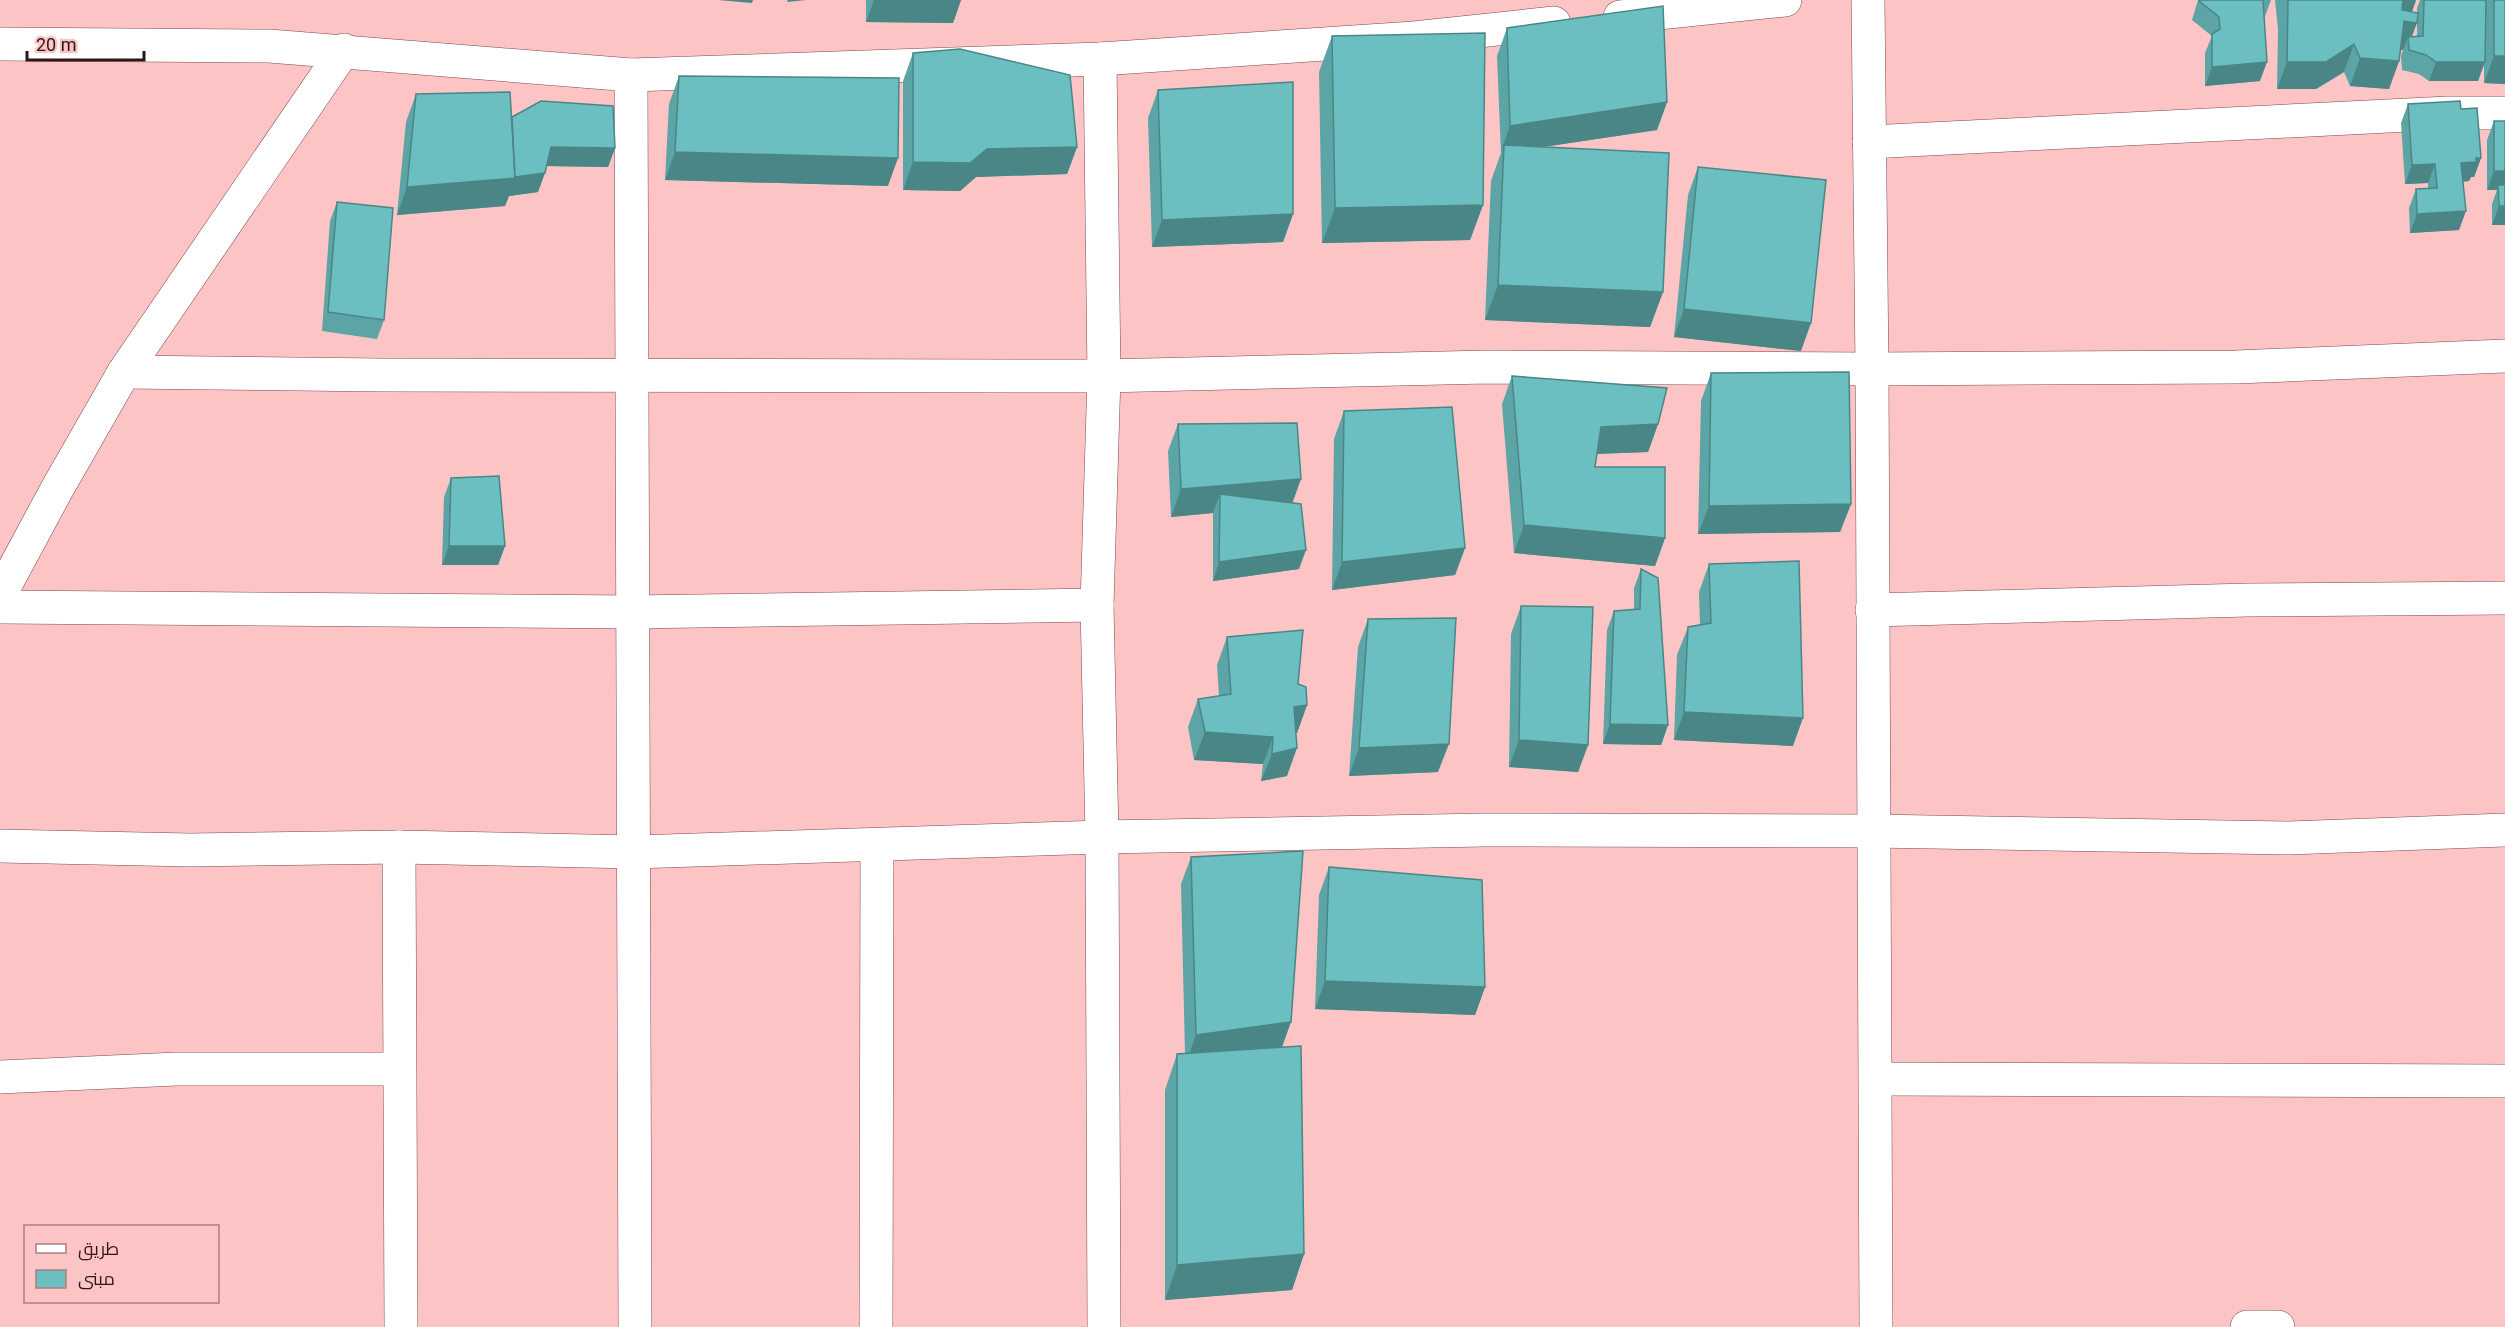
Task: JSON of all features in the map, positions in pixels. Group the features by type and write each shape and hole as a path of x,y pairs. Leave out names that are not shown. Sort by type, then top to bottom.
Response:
{"street":[{"path":"0,44 269,46 344,50 632,75 1100,59 1414,38 1785,0"},
{"path":"1868,0 1872,369 1872,831 1877,1078 1876,1327"},
{"path":"0,595 124,372 344,50"},
{"path":"1100,59 1104,376 1097,605 1102,837 1104,1327"},
{"path":"632,75 635,1327"},
{"path":"1869,142 2300,120 2505,113"},
{"path":"124,372 381,375 633,373 1104,376 1488,367 1872,369 2236,367 2505,356"},
{"path":"1872,609 2248,600 2505,598"},
{"path":"0,607 633,612 1097,605"},
{"path":"0,846 190,850 399,847 634,852 1102,837 1485,830 1872,831 2289,837 2505,830"},
{"path":"876,1327 877,845"},
{"path":"399,847 398,1069 401,1327"},
{"path":"0,1077 177,1069 398,1069"},
{"path":"1877,1078 2505,1081"},
{"path":"2247,1327 2278,1327"}],"building":[{"path":"2199,0 2263,0 2267,62 2212,67 2212,34 2220,29 2219,17"},
{"path":"2288,0 2403,0 2402,10 2418,13 2417,23 2404,21 2399,61 2360,58 2354,44 2326,62 2287,62"},
{"path":"2424,0 2486,0 2485,62 2436,62 2426,55 2409,50 2408,37 2423,36"},
{"path":"2494,0 2505,0 2505,56 2494,56"},
{"path":"1663,6 1667,102 1510,126 1507,28"},
{"path":"1485,33 1483,205 1335,208 1332,36"},
{"path":"960,49 1070,75 1077,147 987,149 970,163 913,162 913,53"},
{"path":"679,76 899,78 898,158 675,152"},
{"path":"1293,82 1293,214 1162,220 1158,90"},
{"path":"510,92 515,178 407,187 416,94"},
{"path":"541,101 613,106 615,148 551,147 545,173 515,177 512,117"},
{"path":"2460,101 2461,109 2477,108 2481,158 2476,158 2476,162 2461,163 2466,211 2417,214 2416,189 2437,188 2435,164 2412,165 2408,104"},
{"path":"2494,121 2505,121 2505,171 2494,171"},
{"path":"1504,145 1669,153 1663,292 1498,285"},
{"path":"1698,167 1826,180 1811,323 1684,309"},
{"path":"2498,185 2505,185 2505,206 2499,206"},
{"path":"337,202 393,208 384,320 328,312"},
{"path":"1849,372 1851,504 1709,506 1711,373"},
{"path":"1512,376 1667,388 1658,424 1601,427 1595,467 1665,467 1665,538 1524,525"},
{"path":"1452,407 1465,548 1342,562 1344,411"},
{"path":"1297,423 1301,479 1181,489 1178,424"},
{"path":"499,476 505,546 449,546 451,478"},
{"path":"1220,494 1301,504 1306,550 1219,562"},
{"path":"1799,561 1803,718 1684,712 1688,627 1711,623 1709,564"},
{"path":"1641,569 1658,578 1668,725 1610,724 1614,611 1640,609"},
{"path":"1521,606 1593,607 1588,745 1519,740"},
{"path":"1456,618 1449,744 1359,748 1368,619"},
{"path":"1303,630 1298,684 1306,687 1307,705 1294,707 1297,748 1272,754 1273,737 1205,732 1198,699 1231,694 1227,637"},
{"path":"1303,851 1291,1022 1196,1035 1191,857"},
{"path":"1329,867 1482,880 1485,987 1325,981"},
{"path":"1301,1046 1304,1254 1177,1265 1177,1054"}]}
